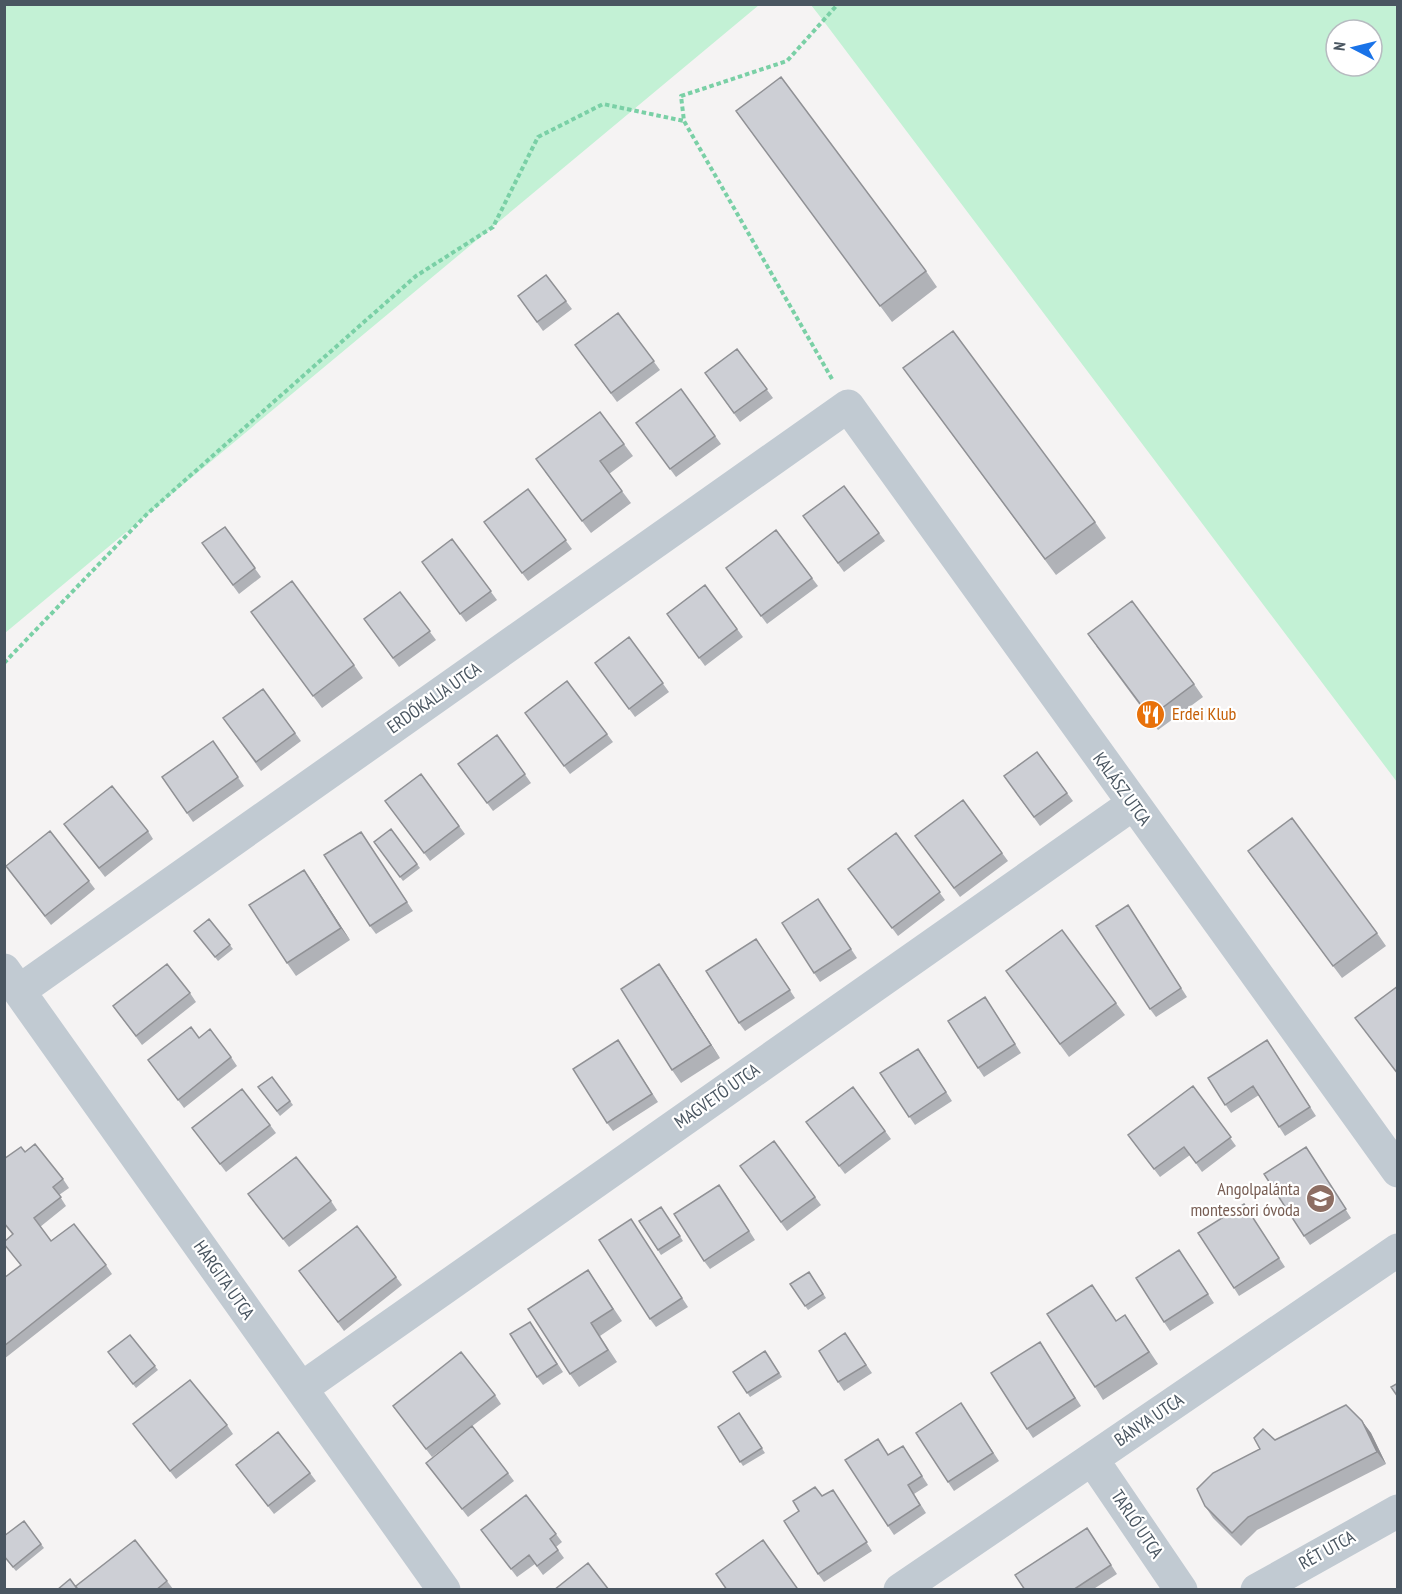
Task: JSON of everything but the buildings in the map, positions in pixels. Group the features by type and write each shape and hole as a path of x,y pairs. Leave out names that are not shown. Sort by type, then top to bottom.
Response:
{"street":[{"name":"KALÁSZ UTCA","path":"848,406 1398,1172"},
{"name":"ERDŐKALJA UTCA","path":"12,981 848,406"},
{"name":"MAGVETŐ UTCA","path":"302,1389 1133,804"},
{"name":"HARGITA UTCA","path":"12,981 444,1590"},
{"name":"BÁNYA UTCA","path":"900,1590 939,1579 1092,1459 1398,1250"},
{"name":"TARLÓ UTCA","path":"1092,1459 1181,1590"},
{"name":"RÉT UTCA","path":"1257,1590 1398,1511"}],"path":[{"path":"838,4 787,61 681,96 684,121 848,406"},
{"path":"4,663 157,505 416,276 492,226 538,137 603,104 684,121"}],"green space":[{"path":"5,4 759,4 759,5 5,633"},
{"path":"811,5 1397,5 1397,782"}],"place":[{"name":"Erdei Klub","path":"1151,714"},
{"name":"Angolpalánta montessori óvoda","path":"1321,1199"}]}
